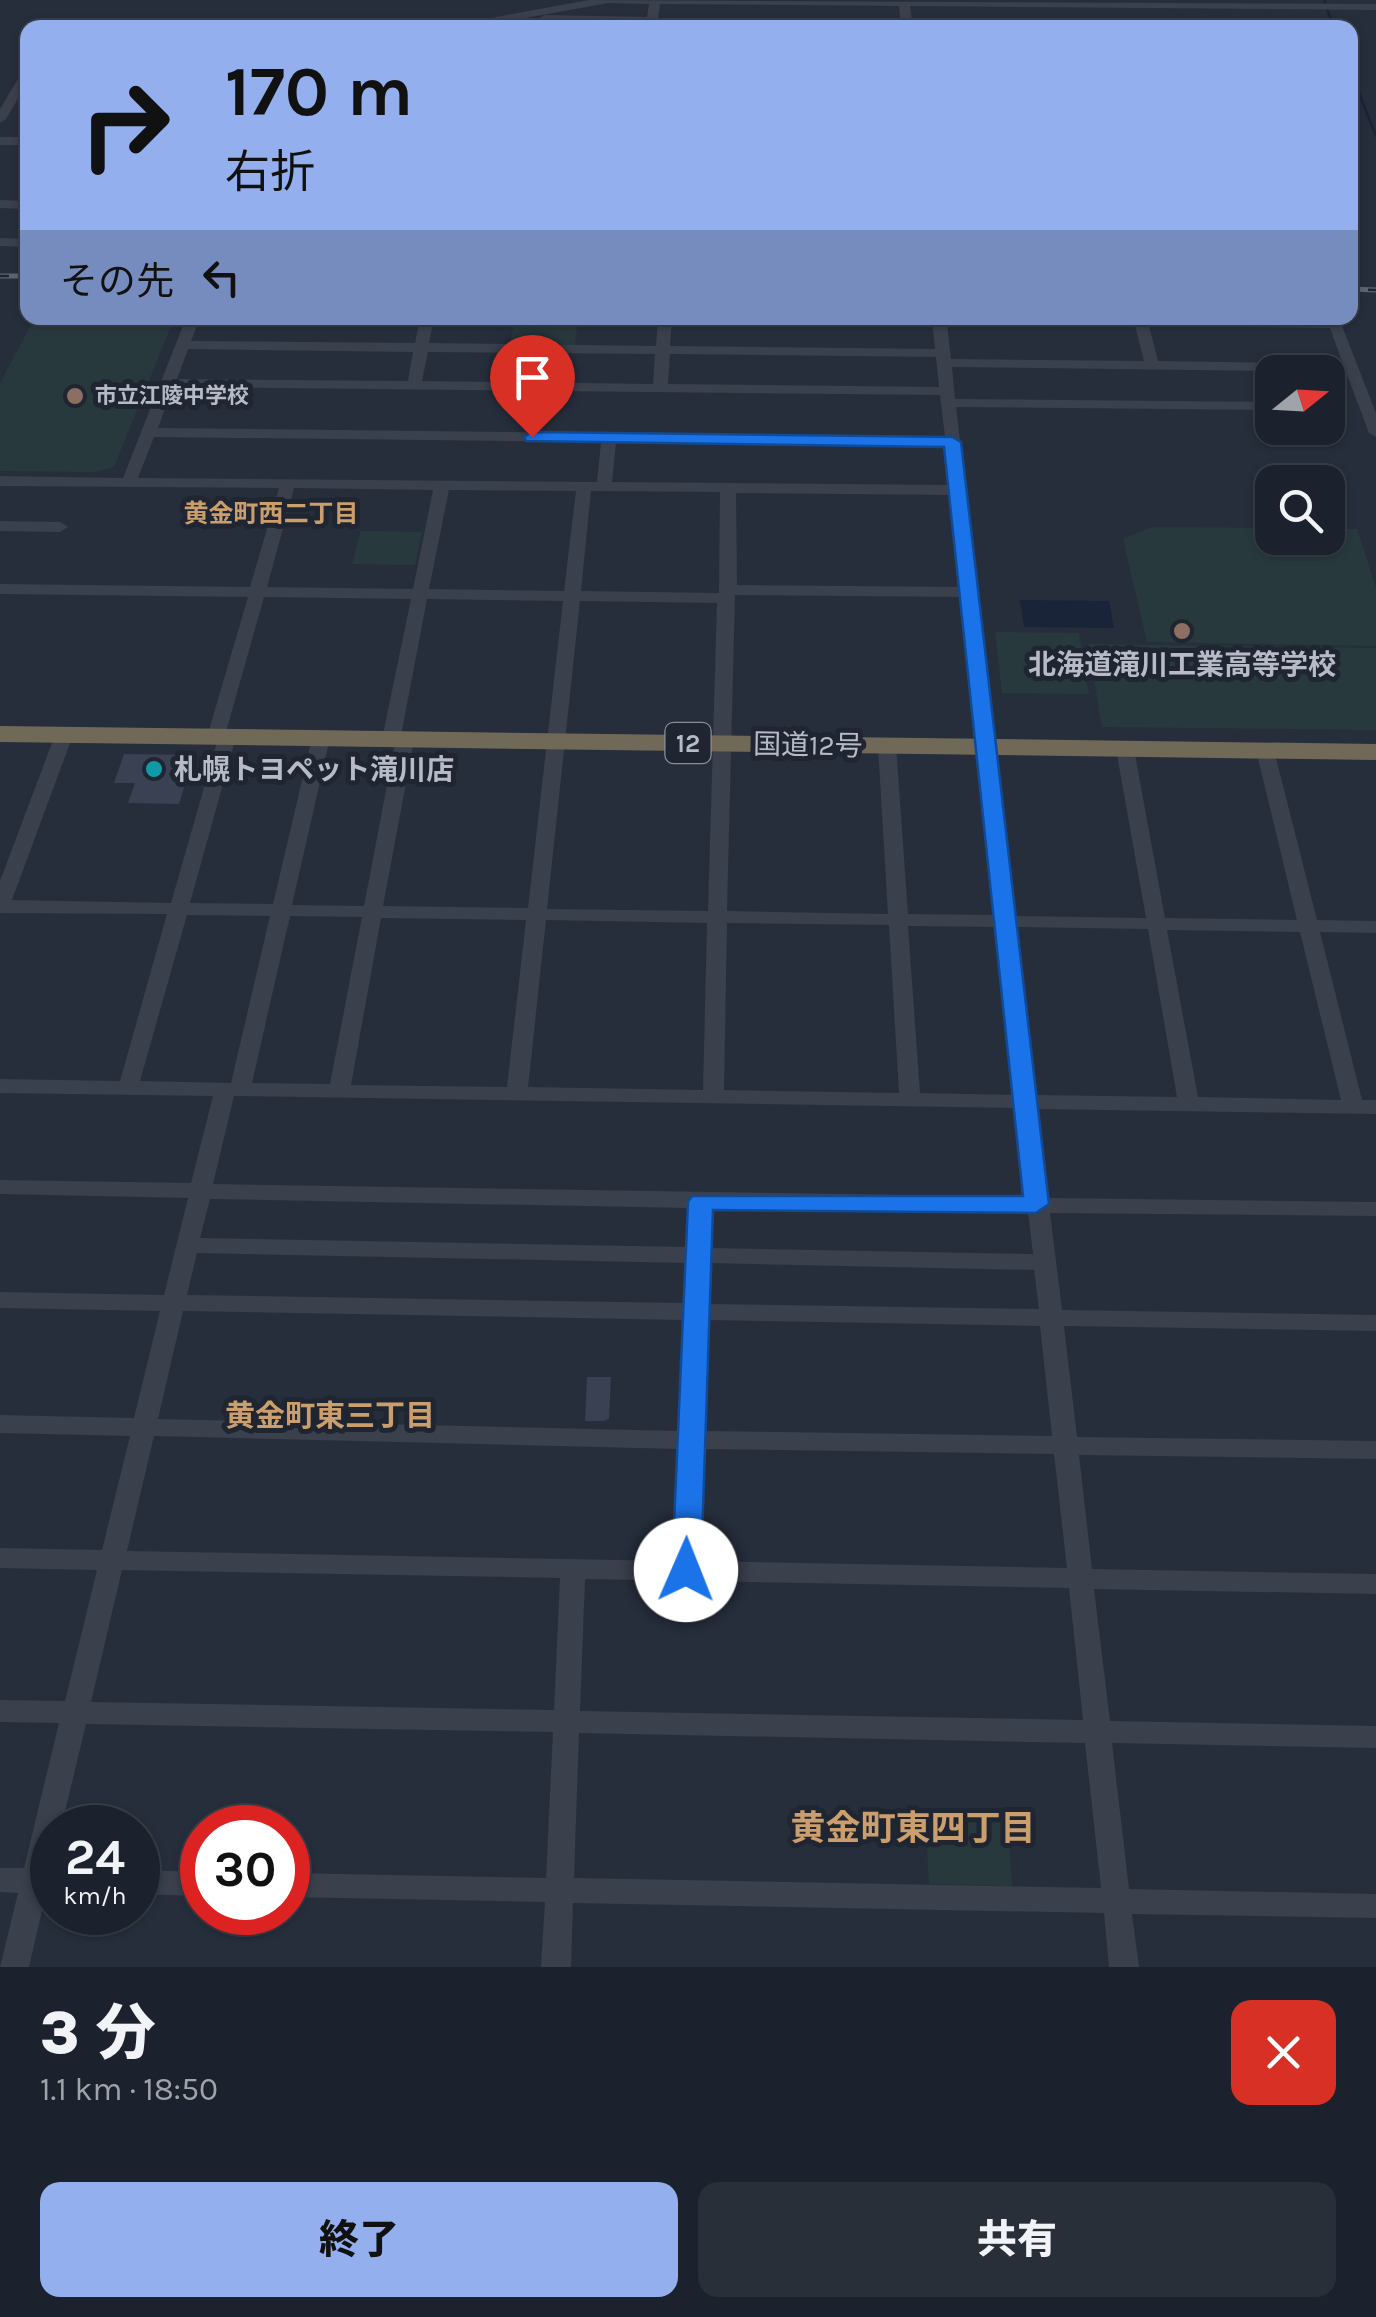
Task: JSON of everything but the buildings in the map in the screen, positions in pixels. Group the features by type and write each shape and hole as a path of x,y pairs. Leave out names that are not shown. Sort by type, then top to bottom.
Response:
{"highway":[{"name":"国道12号","path":"0,734 1376,752"}],"street":[{"path":"534,12 549,20 652,20 655,0"},
{"path":"506,20 594,1 655,0 904,1 1144,10 1376,7"},
{"path":"0,119 4,106"},
{"path":"129,482 190,325"},
{"path":"414,386 426,325"},
{"path":"660,388 665,325"},
{"path":"940,325 1124,1967"},
{"path":"1142,325 1152,366"},
{"path":"1334,325 1376,433"},
{"path":"181,346 663,350 1152,366 1351,368"},
{"path":"166,383 660,388 1255,406"},
{"path":"147,432 952,442"},
{"path":"604,487 609,438"},
{"path":"0,481 958,490"},
{"path":"128,1088 179,909 257,592 288,484"},
{"path":"338,1091 442,485"},
{"path":"517,1093 584,486"},
{"path":"713,1097 728,488"},
{"path":"0,526 60,526"},
{"path":"0,589 572,596 969,592"},
{"path":"64,735 0,906 1376,927"},
{"path":"57,1805 74,1712 200,1191 280,910 321,738"},
{"path":"887,746 910,1100"},
{"path":"1126,749 1189,1104"},
{"path":"0,1086 1365,1107 1310,926 1266,750"},
{"path":"0,1187 700,1202 1376,1209"},
{"path":"686,1570 700,1202"},
{"path":"187,1245 1042,1262"},
{"path":"0,1300 1376,1324"},
{"path":"0,1424 1376,1450"},
{"path":"0,1558 1376,1584"},
{"path":"556,1967 572,1568"},
{"path":"0,1711 1376,1737"},
{"path":"0,1880 30,1881"},
{"path":"310,1885 1376,1906"},
{"path":"14,1967 30,1920"}],"shaded area":[{"name":"市立江陵中学校","path":"31,325 171,325 114,467 94,472 0,471 0,383"},
{"path":"514,325 577,325 575,345 510,344"},
{"path":"1151,527 1255,528 1255,555 1345,555 1345,529 1357,529 1376,588 1376,646 1147,642 1123,539"},
{"path":"361,531 422,532 415,565 352,564"},
{"path":"995,632 1079,633 1089,694 1002,693"},
{"path":"1088,644 1376,648 1376,730 1102,727"},
{"path":"925,1812 1007,1813 1012,1886 929,1884"}],"water":[{"path":"1020,600 1109,601 1114,628 1024,627"}],"waterway":[{"path":"1324,0 1331,20"},
{"path":"1358,90 1376,136"}],"railway":[{"path":"0,276 20,276"},
{"path":"1358,289 1376,290"}],"place":[{"name":"市立江陵中学校","path":"75,396"},
{"name":"北海道滝川工業高等学校","path":"1182,631"},
{"name":"札幌トヨペット滝川店","path":"154,769"}],"district":[{"name":"黄金町西二丁目","path":"271,513"},
{"name":"黄金町東三丁目","path":"330,1416"},
{"name":"黄金町東四丁目","path":"913,1828"}],"route":[{"path":"532,437 952,442 1036,1204 700,1202 686,1570"}]}
